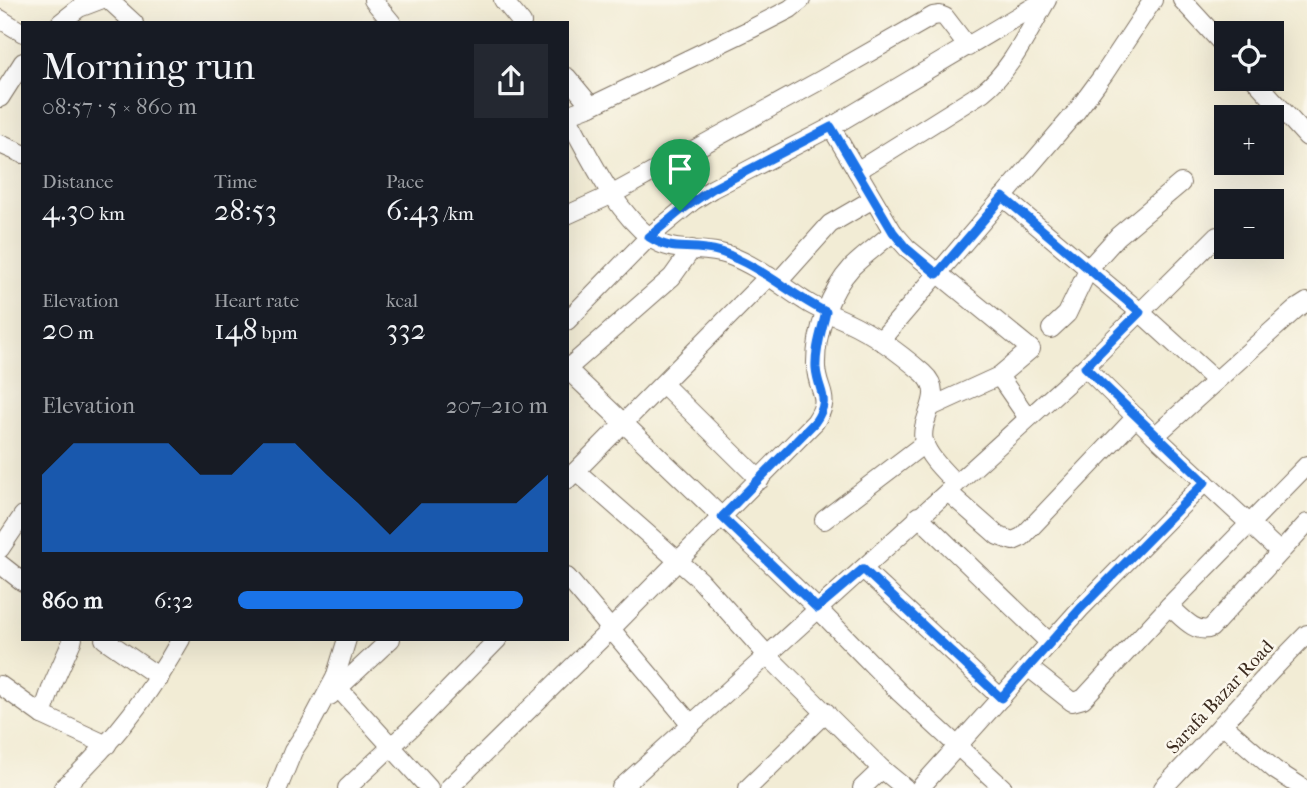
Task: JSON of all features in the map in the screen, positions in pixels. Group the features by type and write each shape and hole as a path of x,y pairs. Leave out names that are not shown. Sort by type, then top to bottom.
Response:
{"street":[{"path":"63,21 79,8 100,0"},
{"path":"109,0 132,21"},
{"path":"373,0 390,21"},
{"path":"503,0 520,21"},
{"path":"569,319 649,237 712,189 831,127 1046,0"},
{"path":"857,171 995,82 1006,69 1046,0"},
{"path":"880,341 1090,93 1153,0"},
{"path":"1182,0 1214,35"},
{"path":"569,114 791,3"},
{"path":"569,214 611,195 933,16 945,17 968,47"},
{"path":"0,19 21,32"},
{"path":"0,98 21,65"},
{"path":"569,80 590,106"},
{"path":"1265,91 1307,137"},
{"path":"569,119 611,195 649,237 660,244 678,249 706,249 725,254 773,279 807,303 850,323 925,374 935,394 924,433 925,443 952,488 998,536 1013,541 1022,537 1136,417"},
{"path":"831,127 893,232 906,248 1031,349 999,376 931,407"},
{"path":"0,144 21,153"},
{"path":"1051,329 1067,314 1089,268 1135,219 1181,183"},
{"path":"1003,197 1140,312 1216,381"},
{"path":"873,199 830,224 572,475 678,559 768,656 882,769 905,788"},
{"path":"449,788 760,480 815,422 824,410 825,400 816,369 817,351 826,312 842,280 852,267 893,232"},
{"path":"621,788 1085,367 1214,239"},
{"path":"569,367 672,278 692,249"},
{"path":"1155,436 1307,302"},
{"path":"1085,367 1280,552"},
{"path":"569,371 817,608 900,693 1003,788"},
{"path":"999,376 1028,418"},
{"path":"663,384 760,480"},
{"path":"824,520 925,443"},
{"path":"1028,667 1072,702 1078,702 1307,465"},
{"path":"920,788 1080,609 1205,482"},
{"path":"918,516 1050,643"},
{"path":"0,549 21,518"},
{"path":"1169,606 1198,630 1206,631 1306,525"},
{"path":"0,564 21,580"},
{"path":"863,569 1001,698"},
{"path":"569,579 690,723"},
{"name":"Sarafa Bazar Road","path":"1163,788 1307,634"},
{"path":"42,715 73,641"},
{"path":"107,641 159,677"},
{"path":"63,788 107,745 159,677 180,641"},
{"path":"278,788 293,751 335,678 346,641"},
{"path":"323,703 389,641"},
{"path":"347,788 496,641"},
{"path":"0,685 42,715 107,745"},
{"path":"339,689 429,788"},
{"path":"748,788 826,712"},
{"path":"1222,724 1280,782 1303,788"},
{"path":"862,788 882,769"}],"route":[{"path":"831,127 893,232 906,248 937,274 1003,197 1140,312 1085,367 1205,482 1080,609 1001,698 863,569 817,608 722,517 824,410 825,400 816,369 817,351 826,312 738,259 706,249 678,249 660,244 649,237 680,211 712,189 831,127"}]}
